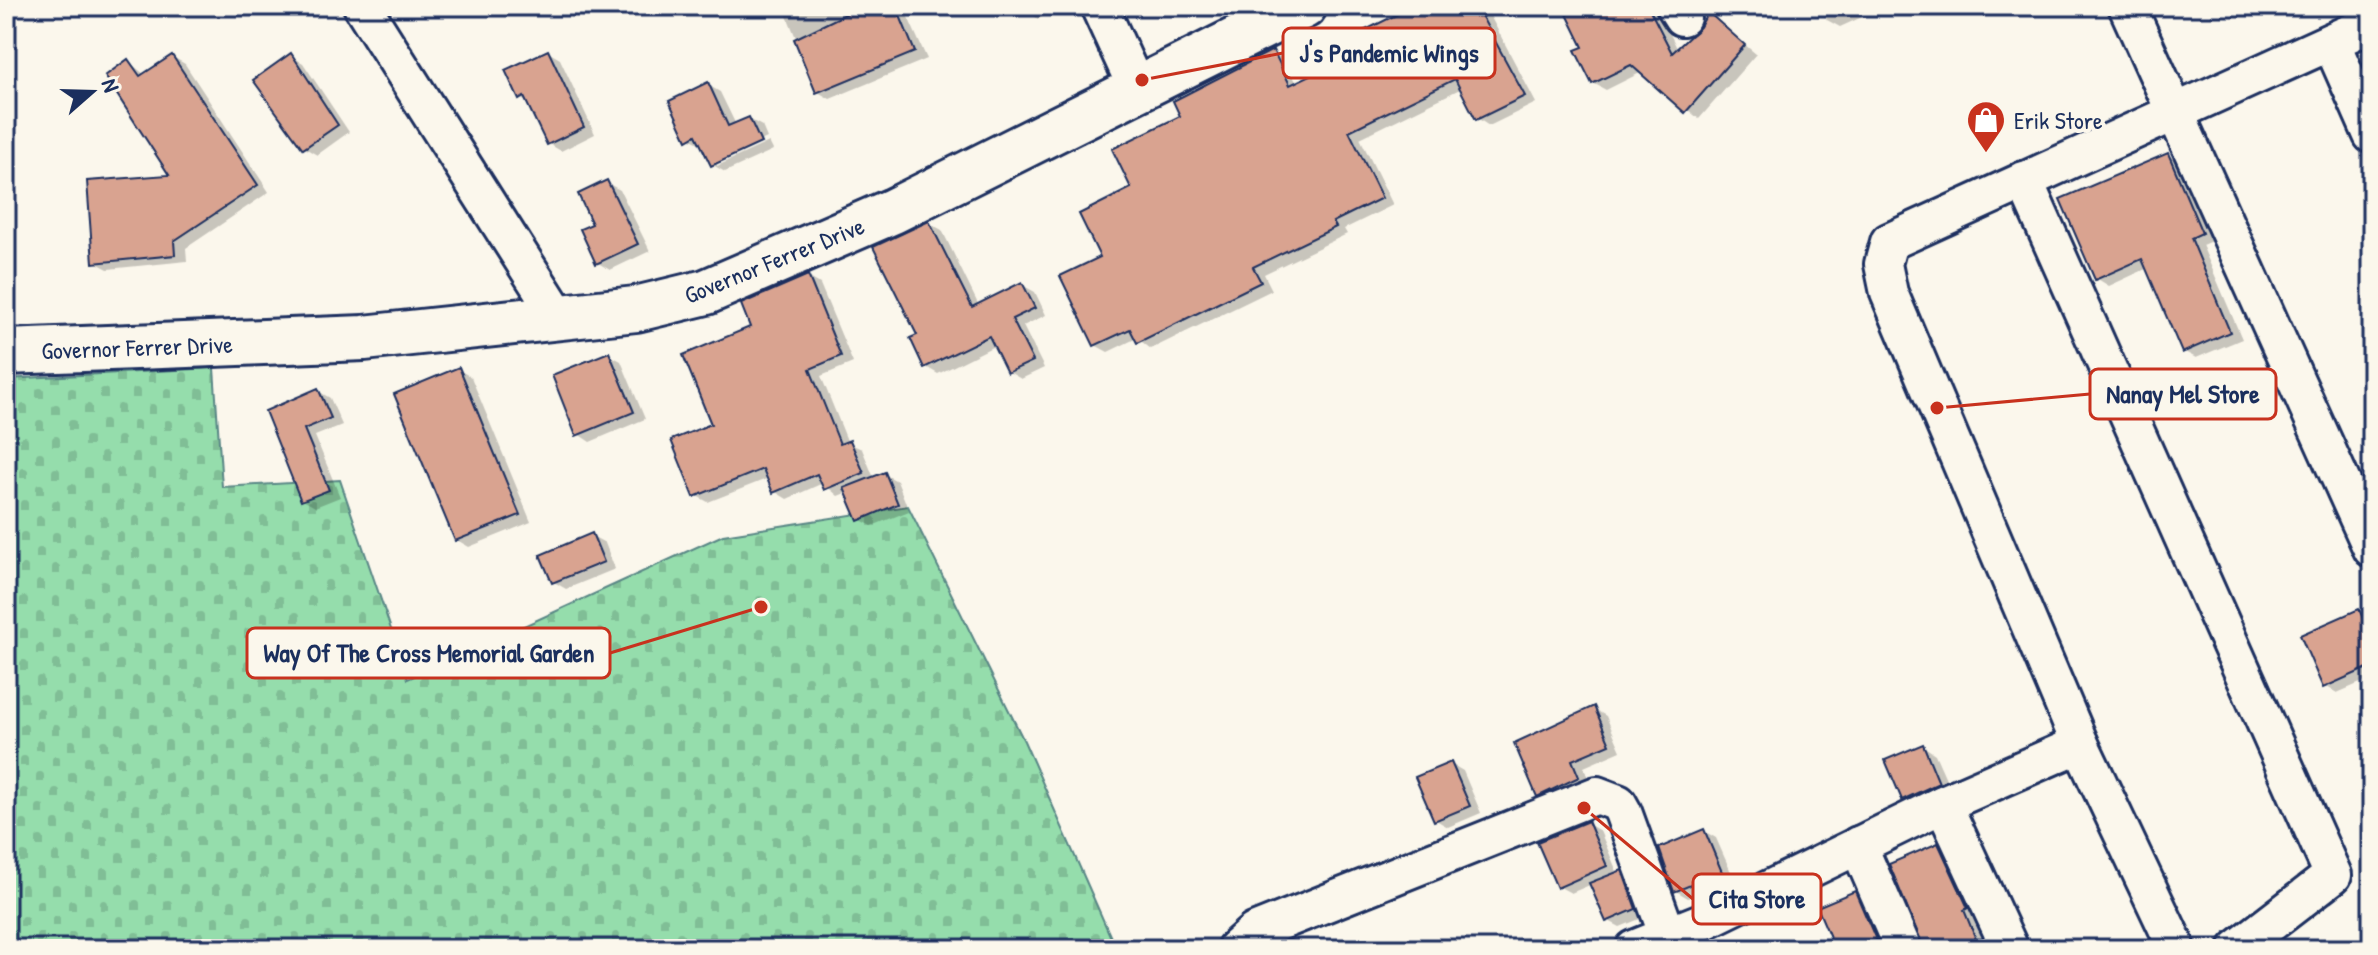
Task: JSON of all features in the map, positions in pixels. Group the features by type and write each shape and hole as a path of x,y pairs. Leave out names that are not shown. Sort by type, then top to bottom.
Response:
{"main road":[{"name":"Governor Ferrer Drive","path":"6,352 364,338 636,309 706,292 893,211 1304,6"}],"street":[{"path":"362,6 559,317"},
{"path":"1099,6 1137,89"},
{"path":"2127,6 2372,549"},
{"path":"2177,949 2080,744 1889,293 1883,264 1889,242 2178,114 2372,23"},
{"path":"2331,42 2372,135"},
{"path":"2024,180 2333,875 2237,949"},
{"path":"1634,949 1668,936 1943,804 2080,744"},
{"path":"1235,949 1254,932 1597,795 1618,803 1623,812 1668,936"},
{"path":"1943,804 2010,949"},
{"path":"1858,845 1903,949"}],"green space":[{"path":"214,368 222,487 340,480 408,679 723,535 908,506 1024,741 1116,949 6,949 6,379"}],"building":[{"path":"862,6 896,6 915,52 816,93 794,39"},
{"path":"1414,6 1476,6 1525,96 1476,120 1455,79 1349,131 1382,198 1333,222 1336,227 1253,267 1261,282 1137,343 1130,329 1094,346 1060,276 1100,257 1079,214 1131,188 1112,149 1180,116 1173,101 1273,50 1290,85 1342,60 1335,45"},
{"path":"1563,6 1648,6 1672,53 1700,27 1708,12 1745,45 1685,113 1631,65 1592,84 1575,50 1583,47"},
{"path":"548,50 584,127 547,145 524,97 519,100 505,70"},
{"path":"291,53 338,125 303,149 253,80"},
{"path":"172,55 258,185 174,241 175,255 93,263 87,181 169,175 105,76 128,59 140,76"},
{"path":"708,82 728,126 749,117 761,143 711,166 696,135 687,140 669,101"},
{"path":"2168,153 2202,233 2191,238 2230,332 2182,353 2142,259 2095,280 2060,199"},
{"path":"607,180 638,244 596,264 580,229 592,224 578,194"},
{"path":"929,221 972,307 1022,282 1035,308 1012,319 1033,361 1007,373 989,336 924,368 910,338 917,335 873,247"},
{"path":"808,275 841,356 810,369 840,444 850,440 864,473 824,490 817,474 773,493 763,469 694,497 671,440 711,424 683,355 750,327 741,304"},
{"path":"609,352 634,412 576,436 552,375"},
{"path":"459,367 520,515 455,541 394,394"},
{"path":"318,388 331,418 304,429 329,490 301,501 265,411"},
{"path":"885,472 898,504 858,521 844,488"},
{"path":"592,533 604,562 552,583 540,555"},
{"path":"2359,609 2372,639 2372,666 2323,688 2300,635"},
{"path":"1594,706 1610,744 1572,760 1579,777 1537,797 1514,743"},
{"path":"1923,744 1939,783 1902,800 1885,760"},
{"path":"1451,762 1470,806 1434,821 1415,777"},
{"path":"1588,821 1607,866 1557,888 1537,842"},
{"path":"1704,829 1722,872 1674,892 1659,848"},
{"path":"1938,843 1968,908 1964,910 1980,949 1924,949 1889,864"},
{"path":"1622,870 1636,909 1606,922 1589,883"},
{"path":"1855,891 1880,949 1835,949 1817,907"}],"place":[{"name":"J's Pandemic Wings","path":"1142,80"},
{"name":"Erik Store","path":"1986,154"},
{"name":"Nanay Mel Store","path":"1937,408"},
{"name":"Way Of The Cross Memorial Garden","path":"761,607"},
{"name":"Cita Store","path":"1584,808"}]}
